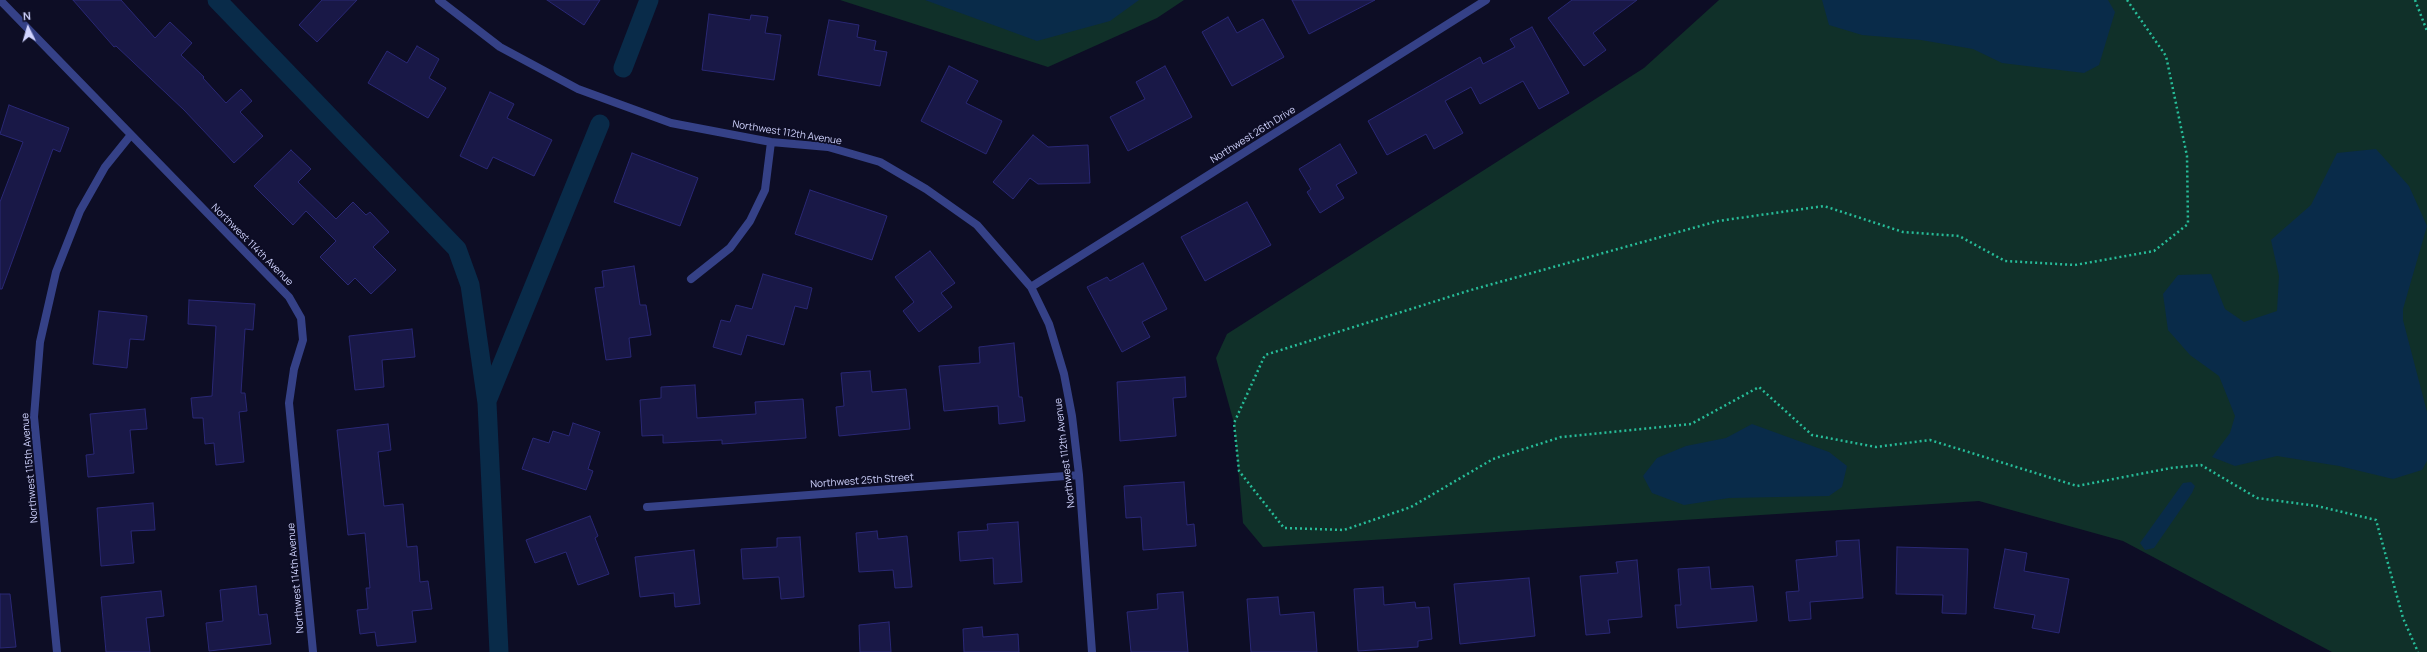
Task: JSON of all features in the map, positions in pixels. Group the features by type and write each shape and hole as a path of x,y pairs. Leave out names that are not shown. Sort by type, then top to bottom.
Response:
{"street":[{"name":"Northwest 114th Avenue","path":"0,0 130,136 289,297 301,318 303,340 294,369 289,403 313,652"},
{"name":"Northwest 112th Avenue","path":"439,0 500,47 578,89 671,122 771,142 828,147 880,162 926,189 977,224 1031,287 1049,324 1064,374 1072,416 1079,475 1092,652"},
{"name":"Northwest 26th Drive","path":"1031,287 1486,0"},
{"name":"Northwest 115th Avenue","path":"57,652 34,417 40,342 56,272 80,211 105,168 130,136"},
{"path":"691,279 730,248 750,221 765,190 771,142"},
{"name":"Northwest 25th Street","path":"647,507 1079,475"}],"path":[{"path":"2127,0 2166,56 2187,156 2188,224 2154,251 2075,265 2005,261 1959,236 1903,232 1824,206 1718,221 1471,290 1265,355 1234,424 1239,470 1284,528 1344,530 1411,507 1493,459 1561,437 1691,424 1759,387 1812,435 1876,447 1930,440 2077,486 2171,468 2201,465 2257,498 2317,506 2376,520 2402,618 2418,652"},
{"path":"2415,0 2427,31"}],"green space":[{"path":"840,0 1184,0 1157,18 1048,67"},
{"path":"1719,0 2427,0 2427,652 2332,652 2123,541 1979,501 1263,547 1243,523 1234,423 1216,358 1227,334 1644,68"}],"water":[{"path":"925,0 1139,0 1110,21 1037,41"},
{"path":"1822,0 2108,0 2115,12 2099,65 2084,73 2002,63 1973,49 1921,40 1862,35 1829,25"},
{"path":"2376,149 2409,186 2427,226 2403,309 2403,320 2427,412 2427,461 2422,470 2393,479 2339,466 2277,456 2235,466 2212,457 2230,433 2235,416 2219,376 2190,355 2168,330 2163,294 2178,275 2211,274 2225,309 2244,322 2277,311 2279,276 2271,240 2311,205 2337,153"},
{"path":"1752,424 1829,452 1847,466 1842,487 1829,496 1729,498 1684,505 1652,493 1643,476 1657,458 1686,446 1726,438"},
{"path":"2191,482 2195,486 2192,493 2154,548 2145,550 2140,543 2183,483"}],"building":[{"path":"73,0 121,0 155,38 170,22 192,43 181,55 204,77 203,78 226,103 241,89 252,101 240,112 263,136 234,163 184,110 116,46 114,47"},
{"path":"322,0 357,0 317,42 299,25"},
{"path":"547,0 600,0 584,25"},
{"path":"1292,0 1375,0 1309,34"},
{"path":"1572,0 1637,0 1593,33 1606,50 1584,66 1548,18"},
{"path":"709,14 750,20 751,15 768,17 765,33 781,35 774,80 702,70"},
{"path":"1228,17 1237,33 1263,19 1284,57 1232,86 1202,32"},
{"path":"829,20 859,25 857,37 876,41 874,50 887,52 880,86 818,75"},
{"path":"1532,27 1569,93 1539,109 1523,81 1480,104 1471,87 1445,101 1463,133 1434,149 1426,134 1387,155 1368,121 1480,57 1483,64 1515,47 1510,39"},
{"path":"417,46 439,59 429,78 446,88 428,118 368,83 387,51 407,63"},
{"path":"949,66 978,81 966,103 1002,121 986,154 921,121"},
{"path":"1165,66 1192,117 1128,151 1110,117 1145,99 1136,82"},
{"path":"490,92 514,104 507,118 552,140 534,176 493,157 487,169 460,156"},
{"path":"9,105 69,128 60,152 53,149 2,289 0,289 0,202 23,142 0,134"},
{"path":"1033,135 1048,147 1088,145 1090,183 1038,184 1030,178 1013,199 993,182"},
{"path":"1340,144 1357,173 1336,185 1344,198 1320,213 1307,192 1311,189 1299,169"},
{"path":"291,150 311,169 298,182 336,219 353,202 366,215 370,212 389,232 373,247 396,270 371,294 355,278 348,285 320,257 336,241 306,211 293,225 254,186"},
{"path":"632,153 698,178 680,226 614,202"},
{"path":"810,190 887,216 872,260 795,234"},
{"path":"1247,202 1271,245 1205,281 1181,237"},
{"path":"930,251 955,283 941,293 952,307 919,332 903,311 914,302 895,277"},
{"path":"1143,263 1167,309 1142,322 1150,337 1122,352 1087,287 1107,277 1110,281"},
{"path":"634,266 640,305 646,305 651,335 629,338 631,357 606,360 595,288 604,287 602,271"},
{"path":"763,274 812,288 807,309 795,306 784,345 747,335 741,355 713,347 721,320 730,322 736,305 752,309"},
{"path":"189,300 255,304 253,330 245,329 241,393 245,393 247,411 239,412 244,462 216,465 214,443 205,444 203,418 193,418 191,398 212,396 216,326 188,324"},
{"path":"99,311 147,316 144,340 130,339 127,368 93,364"},
{"path":"412,329 415,357 382,360 384,387 355,390 349,336"},
{"path":"1014,343 1019,397 1022,397 1025,421 999,424 998,406 944,411 939,366 980,363 979,347"},
{"path":"870,371 872,392 906,389 910,429 839,436 836,407 844,406 841,373"},
{"path":"1185,377 1186,397 1173,398 1176,436 1120,441 1117,382"},
{"path":"695,385 697,418 756,414 755,402 803,399 806,438 722,444 722,440 663,443 663,435 642,436 640,400 661,398 661,387"},
{"path":"145,409 147,429 130,430 134,473 88,477 86,455 94,454 90,414"},
{"path":"573,423 600,432 588,469 593,471 586,490 522,469 533,438 549,443 553,431 569,436"},
{"path":"388,424 391,450 378,452 384,506 403,504 407,547 417,546 420,582 428,581 432,609 412,611 416,642 377,646 375,632 360,634 357,610 368,609 366,588 370,588 365,533 348,535 337,430"},
{"path":"1184,482 1187,525 1194,524 1196,546 1143,550 1141,517 1126,518 1124,486"},
{"path":"153,503 155,530 131,531 134,563 101,566 97,508"},
{"path":"590,516 598,536 595,538 609,574 578,585 566,552 535,563 526,540"},
{"path":"1018,522 1022,582 994,584 993,558 960,561 958,532 988,530 987,524"},
{"path":"877,531 878,539 907,536 912,587 895,588 893,570 859,572 856,533"},
{"path":"800,537 804,597 781,599 779,577 743,579 741,549 777,547 777,538"},
{"path":"1859,540 1863,598 1810,602 1811,619 1789,621 1786,592 1799,591 1796,560 1837,556 1836,541"},
{"path":"1897,547 1968,549 1966,614 1942,613 1943,595 1896,594"},
{"path":"2005,549 2027,553 2024,571 2069,579 2059,633 2032,628 2035,615 1994,608"},
{"path":"694,550 700,604 675,607 674,593 640,597 635,557"},
{"path":"1637,560 1642,617 1608,620 1610,633 1586,635 1580,576 1618,573 1616,562"},
{"path":"1709,567 1711,589 1753,586 1757,621 1677,628 1675,605 1681,605 1678,569"},
{"path":"1529,578 1535,636 1460,644 1454,584"},
{"path":"256,586 259,615 267,614 271,644 209,651 206,623 223,621 220,590"},
{"path":"1383,587 1384,605 1415,602 1416,608 1429,607 1432,639 1418,641 1418,647 1358,651 1354,589"},
{"path":"161,591 164,616 146,618 150,652 106,652 101,597"},
{"path":"1183,592 1188,652 1131,652 1127,612 1158,609 1157,594"},
{"path":"0,594 10,594 16,647 0,648"},
{"path":"1278,597 1280,615 1314,612 1317,652 1251,652 1247,599"},
{"path":"889,622 891,652 860,652 859,625"},
{"path":"982,627 983,637 1018,634 1019,652 964,652 963,629"}],"waterway":[{"path":"217,0 457,249 470,285 487,403 499,652"},
{"path":"623,68 649,0"},
{"path":"487,401 600,124"}]}
